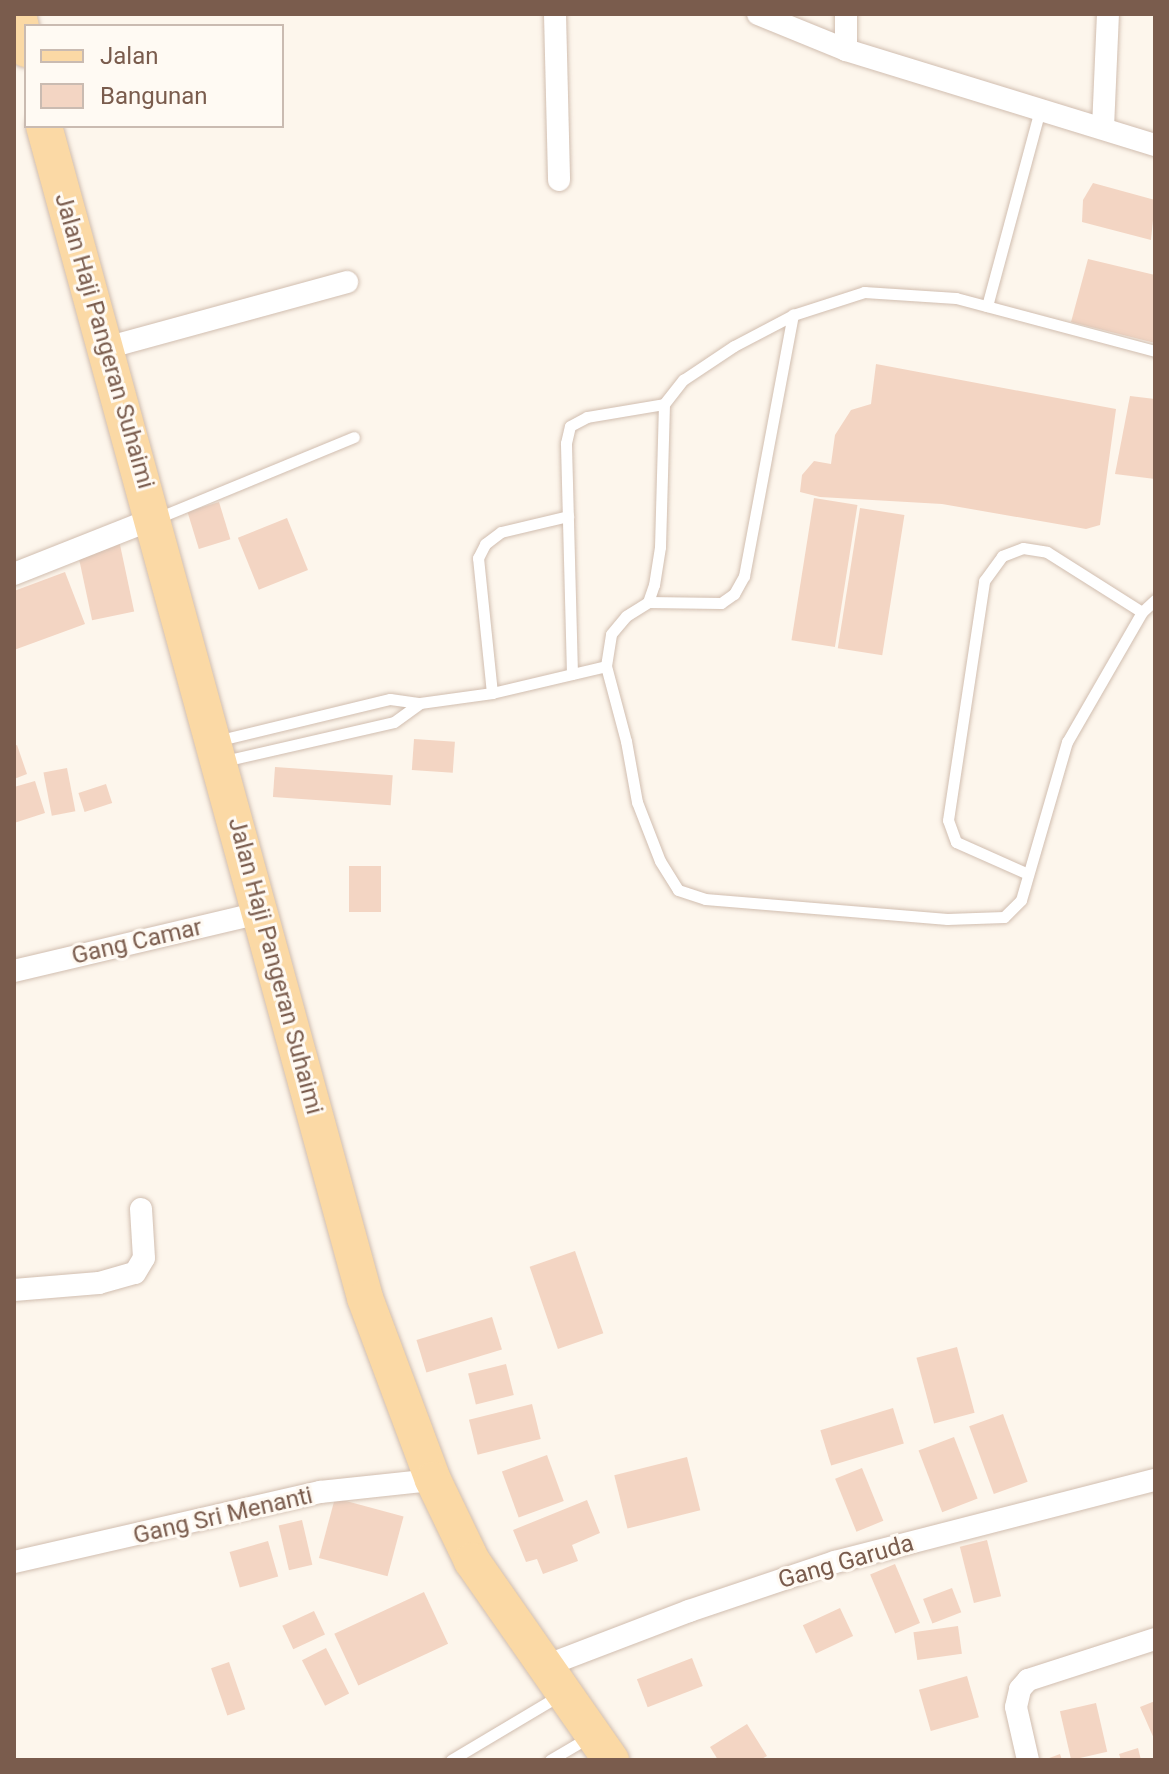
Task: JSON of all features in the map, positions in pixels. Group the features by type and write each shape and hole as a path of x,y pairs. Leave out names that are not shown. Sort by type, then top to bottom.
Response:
{"main road":[{"path":"18,14 24,40"},
{"name":"Jalan Haji Pangeran Suhaimi","path":"45,128 365,1298 433,1480 472,1561 602,1747"}],"street":[{"path":"555,14 559,180"},
{"path":"758,14 846,50 1155,145"},
{"path":"846,14 846,50"},
{"path":"1103,128 1108,14"},
{"path":"106,348 347,282"},
{"path":"14,574 153,519"},
{"name":"Gang Camar","path":"14,971 260,913"},
{"path":"14,1290 99,1283 135,1273 144,1258 141,1209"},
{"name":"Gang Sri Menanti","path":"14,1562 320,1492 433,1480"},
{"name":"Gang Garuda","path":"554,1679 689,1611 835,1562 1155,1480"},
{"path":"1028,1760 1016,1707 1020,1689 1028,1680 1155,1639"}],"lane":[{"path":"987,306 1040,109"},
{"path":"648,602 660,547 664,404 683,380 734,346 793,315 864,292 956,298 1155,351"},
{"path":"793,315 744,576 734,594 721,603 648,602 626,616 611,634 606,666 637,802 660,861 678,890 705,899 947,919 1004,917 1021,900 1067,742 1142,612 1155,600"},
{"path":"572,674 566,443 570,426 587,417 664,404"},
{"path":"153,519 354,437"},
{"path":"492,693 478,558 485,544 501,532 568,516"},
{"path":"1028,874 956,842 948,820 984,581 1002,556 1023,548 1047,552 1142,612"},
{"path":"217,752 390,699 420,703 492,693 606,666"},
{"path":"217,752 394,722 420,703"},
{"path":"451,1760 554,1679"},
{"path":"550,1760 602,1747"}],"building":[{"path":"1093,183 1155,200 1151,240 1082,222 1083,200"},
{"path":"1088,259 1155,275 1155,343 1071,322"},
{"path":"876,364 1116,409 1100,525 1086,529 942,504 820,497 800,492 802,475 814,461 831,464 835,435 851,410 871,404"},
{"path":"1130,396 1155,399 1155,479 1115,474"},
{"path":"814,498 857,505 835,647 791,640"},
{"path":"219,502 230,539 199,549 187,512"},
{"path":"860,508 904,515 882,655 838,648"},
{"path":"287,518 308,570 259,590 238,538"},
{"path":"119,540 134,611 92,620 77,549"},
{"path":"65,572 85,624 14,650 14,591"},
{"path":"414,739 455,742 453,773 412,770"},
{"path":"17,745 27,774 14,779 14,746"},
{"path":"275,767 393,775 391,805 273,797"},
{"path":"67,768 75,811 52,816 43,773"},
{"path":"35,781 45,813 14,823 14,787"},
{"path":"106,784 112,803 85,812 78,793"},
{"path":"349,866 381,866 381,912 349,912"},
{"path":"575,1251 603,1333 558,1349 530,1267"},
{"path":"492,1317 502,1350 426,1373 416,1340"},
{"path":"957,1347 975,1413 934,1424 916,1358"},
{"path":"506,1364 514,1395 476,1404 468,1373"},
{"path":"532,1404 541,1439 478,1455 469,1420"},
{"path":"893,1408 904,1443 831,1466 820,1430"},
{"path":"1003,1414 1028,1482 994,1494 969,1426"},
{"path":"954,1437 978,1499 942,1512 919,1451"},
{"path":"547,1455 564,1501 519,1517 502,1471"},
{"path":"687,1457 700,1510 628,1529 614,1475"},
{"path":"862,1468 883,1521 856,1532 835,1479"},
{"path":"335,1498 404,1516 388,1576 319,1558"},
{"path":"587,1500 600,1533 572,1545 578,1561 543,1574 537,1559 526,1562 513,1530"},
{"path":"302,1520 312,1565 289,1570 279,1525"},
{"path":"987,1540 1001,1596 974,1603 960,1547"},
{"path":"268,1541 278,1577 240,1588 230,1552"},
{"path":"895,1564 920,1623 895,1633 870,1575"},
{"path":"952,1588 961,1612 932,1623 923,1599"},
{"path":"424,1592 448,1644 358,1685 334,1634"},
{"path":"840,1608 853,1636 816,1653 803,1625"},
{"path":"314,1611 325,1635 293,1649 282,1626"},
{"path":"958,1626 962,1654 917,1660 913,1632"},
{"path":"326,1648 349,1693 325,1706 302,1660"},
{"path":"692,1658 703,1686 648,1707 637,1679"},
{"path":"229,1662 245,1709 227,1715 211,1668"},
{"path":"967,1676 979,1717 931,1731 919,1690"},
{"path":"1155,1701 1155,1741 1140,1707"},
{"path":"1096,1703 1107,1752 1071,1760 1060,1711"},
{"path":"747,1724 767,1756 760,1760 718,1760 710,1747"},
{"path":"1138,1748 1141,1760 1121,1760 1119,1754"},
{"path":"1060,1754 1062,1760 1044,1760"}]}
